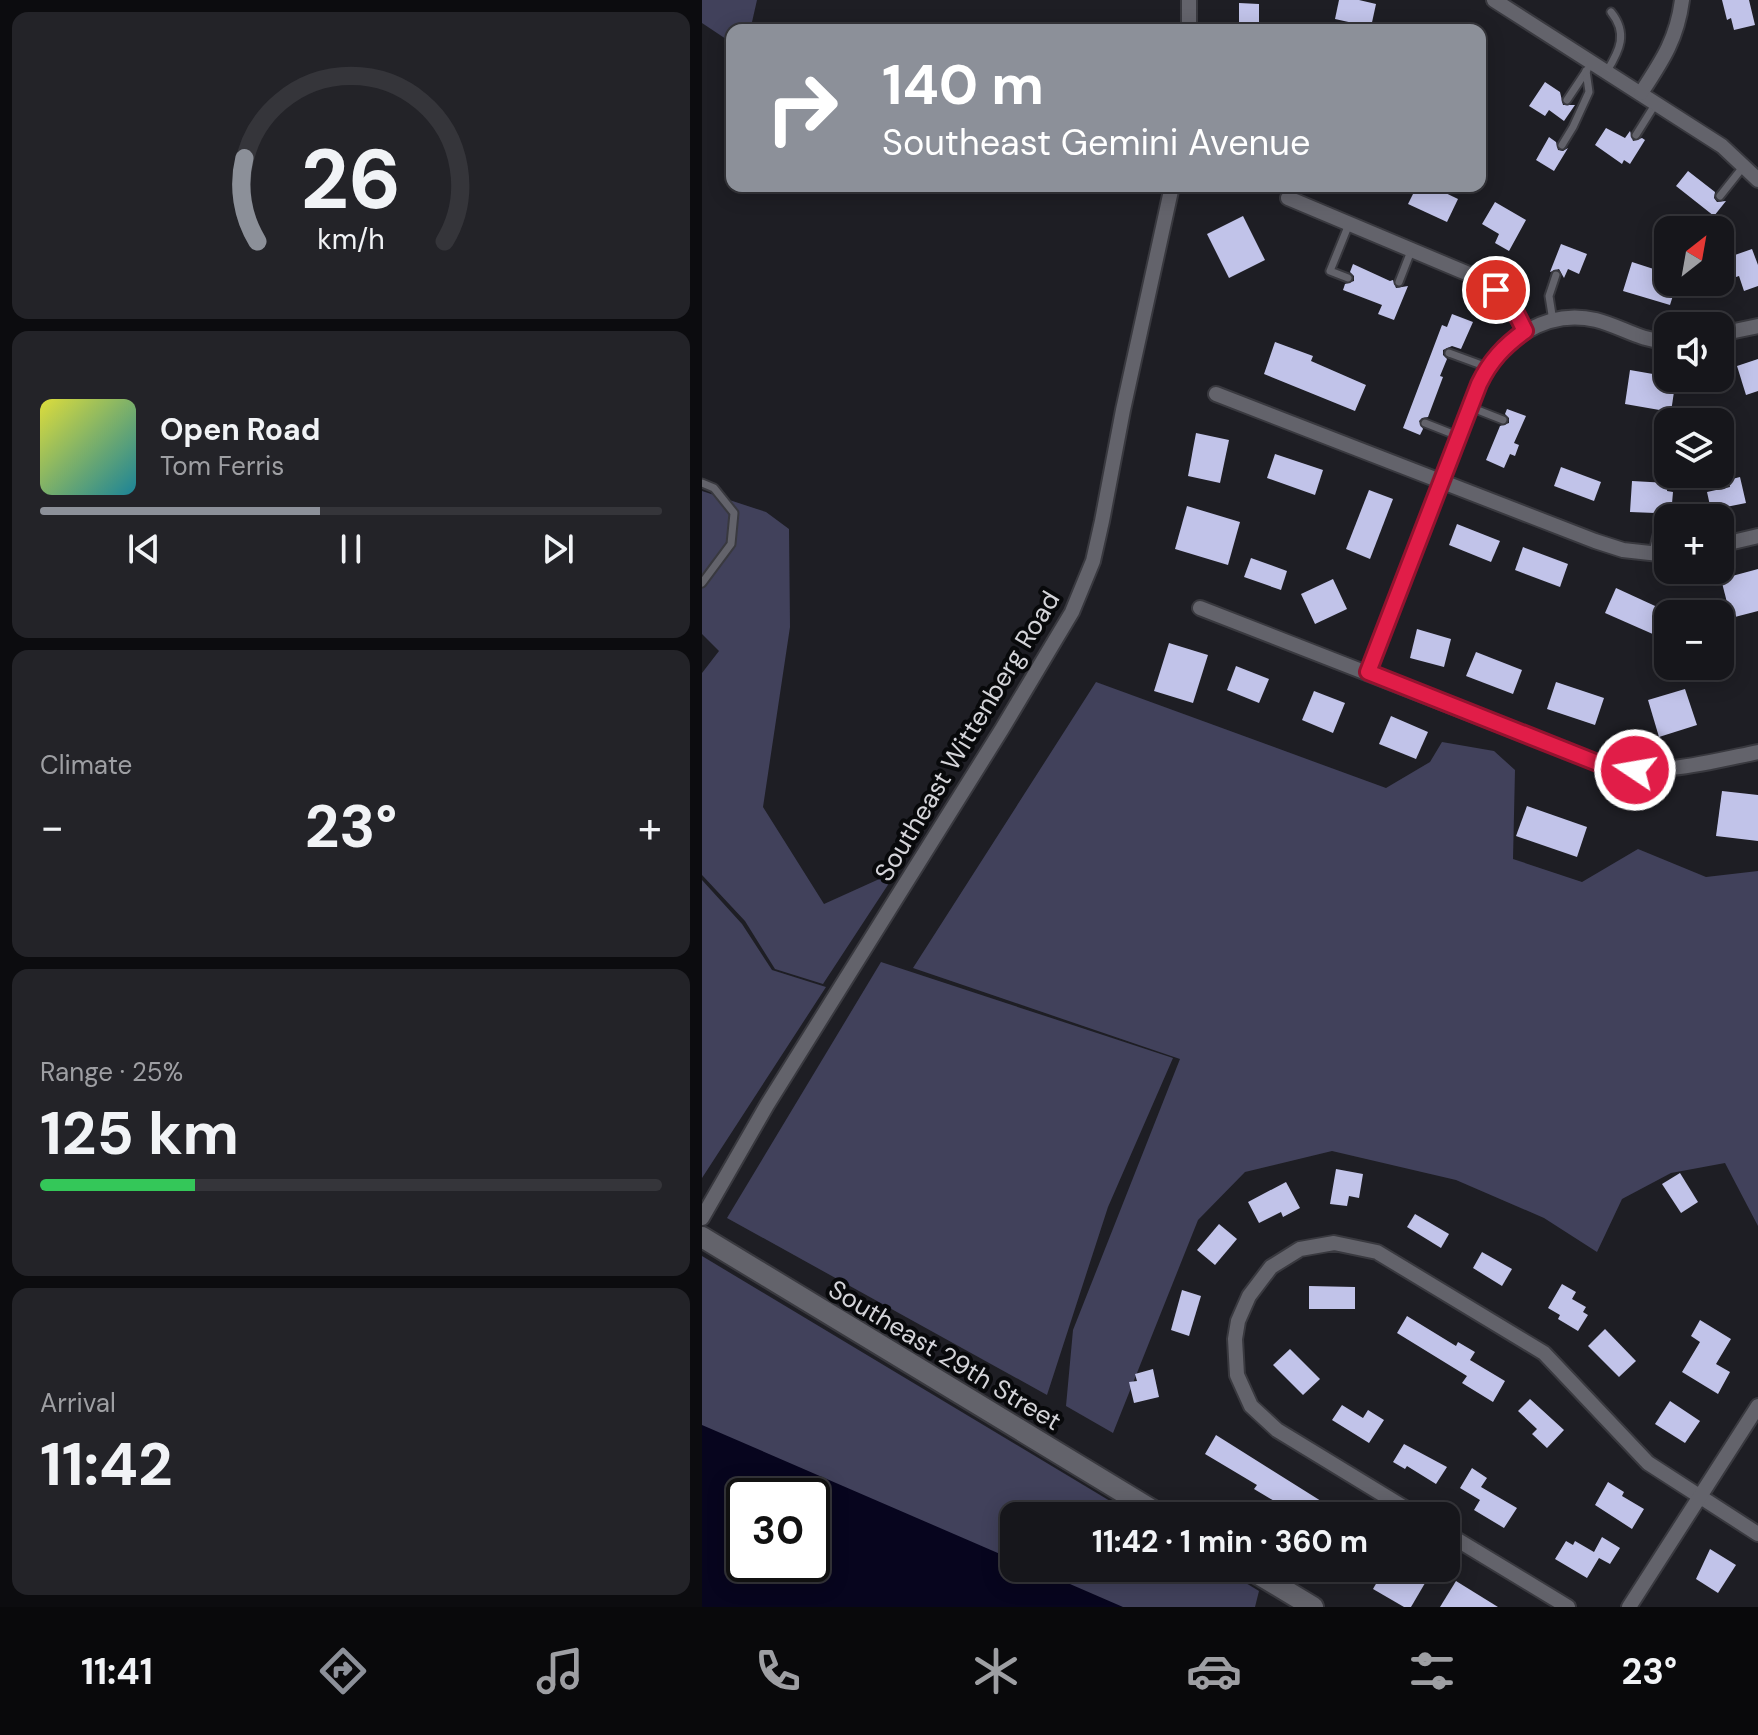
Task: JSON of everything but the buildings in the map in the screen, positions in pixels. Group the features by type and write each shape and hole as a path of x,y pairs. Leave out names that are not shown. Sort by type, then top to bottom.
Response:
{"main road":[{"name":"Southeast 29th Street","path":"702,1237 1139,1502"},
{"path":"1271,1582 1313,1607"}],"street":[{"path":"1189,0 1189,24"},
{"path":"1494,0 1589,66 1607,71 1722,146 1758,180"},
{"path":"1641,93 1668,51 1679,26 1682,0"},
{"name":"Southeast Wittenberg Road","path":"702,1218 767,1105 1072,612 1093,561 1171,192"},
{"path":"1288,198 1483,280 1508,303 1525,331"},
{"path":"1368,672 1470,407 1487,367 1505,345 1525,331 1553,321 1574,318 1596,320 1638,338 1654,340"},
{"path":"1734,331 1758,326"},
{"path":"1216,394 1595,541 1623,550 1654,554"},
{"path":"1734,542 1758,536"},
{"path":"1200,608 1605,766 1635,770 1682,769 1758,752"},
{"path":"1395,1502 1277,1430 1256,1412 1242,1391 1234,1358 1235,1339 1243,1309 1271,1267 1300,1249 1334,1243 1377,1252 1544,1353 1648,1463 1758,1534"},
{"path":"1629,1607 1758,1406"},
{"path":"1460,1541 1568,1607"}],"lane":[{"path":"1607,71 1621,43 1622,31 1611,12"},
{"path":"1567,100 1589,66"},
{"path":"1562,145 1589,92 1589,66"},
{"path":"1636,135 1656,103"},
{"path":"1720,196 1745,165"},
{"path":"1348,278 1330,271 1349,223"},
{"path":"1399,282 1412,249"},
{"path":"1553,321 1549,296 1556,275"},
{"path":"1449,353 1487,367"},
{"path":"1470,407 1503,420"},
{"path":"1425,423 1458,436"},
{"path":"702,483 714,488 734,513 731,544 702,583"}],"shaded area":[{"path":"702,0 757,0 752,24 726,24 726,39 702,23"},
{"path":"702,491 766,512 789,529 790,627 763,807 824,904 897,871 823,984 775,969 745,921 702,875 702,673 719,651 702,634"},
{"path":"1096,682 1386,788 1430,762 1442,742 1494,751 1515,770 1513,859 1582,882 1638,849 1706,877 1758,871 1758,1226 1725,1163 1671,1173 1622,1199 1597,1252 1544,1218 1456,1180 1332,1151 1245,1172 1198,1220 1113,1433 1066,1406 1073,1330 1180,1059 913,968"},
{"path":"702,880 742,924 772,970 826,987 702,1178"},
{"path":"881,962 1173,1058 1108,1207 1047,1395 727,1218"},
{"path":"702,1256 1112,1502 1000,1502 1000,1582 1244,1582 1259,1591 1255,1607 702,1607"},
{"path":"702,1425 824,1478 726,1478 726,1582 830,1582 830,1480 1000,1554 1000,1582 1065,1582 1123,1607 702,1607"}],"route":[{"path":"1496,290 1517,315 1525,331 1505,345 1487,367 1479,384 1368,672 1605,766 1635,770"}]}
